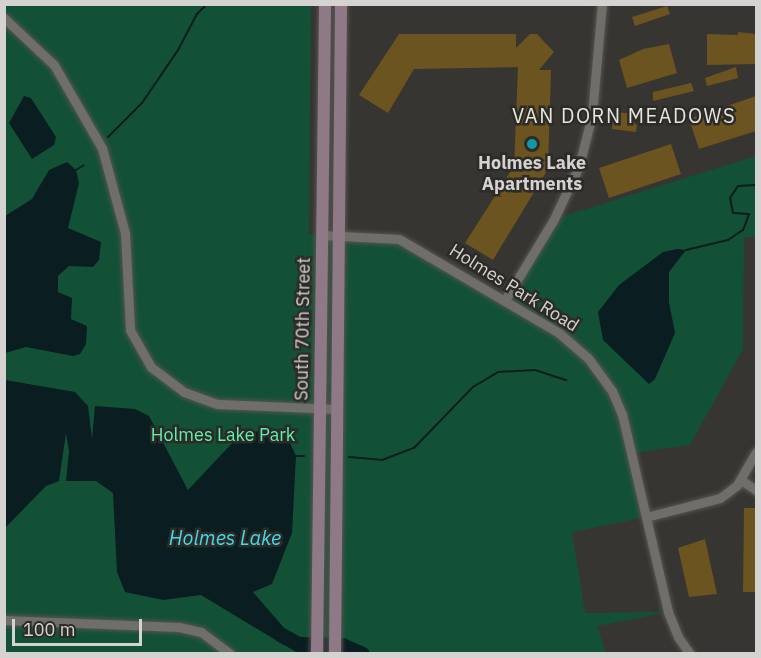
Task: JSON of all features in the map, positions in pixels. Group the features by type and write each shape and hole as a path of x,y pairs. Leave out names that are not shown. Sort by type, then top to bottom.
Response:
{"main road":[{"name":"South 70th Street","path":"317,654 325,4"},
{"name":"South 70th Street","path":"335,654 342,4"}],"street":[{"path":"506,300 559,209 579,166 592,115 602,4"},
{"path":"4,18 54,66 102,148 124,233 130,330 151,367 173,386 209,402 338,409"},
{"name":"Holmes Park Road","path":"322,235 399,239 506,300 575,345 602,375 622,414 672,625 690,654"},
{"path":"646,517 710,503 729,492 741,480 756,452"},
{"path":"741,480 756,490"},
{"path":"4,620 179,627 201,632 230,654"}],"green space":[{"name":"Holmes Lake Park","path":"4,5 311,5 309,234 384,235 505,300 554,219 756,156 756,237 744,237 743,349 690,445 632,453 646,517 572,532 585,613 668,612 597,626 606,653 5,653"}],"water":[{"path":"24,96 31,98 56,137 54,145 32,159 9,123"},
{"path":"67,162 76,170 79,183 68,228 101,242 99,260 93,267 69,266 58,276 58,292 72,298 71,319 87,326 86,344 80,354 73,356 26,347 5,353 5,216 32,199 49,170"},
{"path":"686,250 669,272 669,302 675,333 655,379 649,384 603,340 598,312 619,285 663,252"},
{"name":"Holmes Lake","path":"5,380 75,392 88,406 92,439 95,406 135,409 149,416 188,490 235,440 246,434 271,428 286,434 296,456 292,533 272,584 253,592 298,644 284,645 201,595 163,600 125,592 117,572 113,493 96,481 66,481 69,451 66,433 59,481 46,486 5,528"}],"building":[{"path":"667,6 670,14 635,26 632,17"},
{"path":"738,32 756,34 756,64 707,65 707,34 738,35"},
{"name":"Holmes Lake Apartments","path":"399,34 516,34 516,48 530,34 537,34 554,52 539,70 551,70 548,169 493,260 465,243 514,166 518,67 414,69 388,113 359,95"},
{"path":"669,44 677,73 627,88 619,60 643,49"},
{"path":"736,67 738,78 707,86 705,78"},
{"path":"691,83 694,91 653,101 653,92"},
{"path":"756,96 756,131 699,149 689,119"},
{"path":"614,112 638,114 636,132 612,129"},
{"path":"671,144 681,174 609,198 599,168"},
{"path":"744,508 756,508 756,592 743,592"},
{"path":"705,539 717,594 689,597 678,548"}],"waterway":[{"path":"108,137 142,103 178,50 197,14 207,4"},
{"path":"76,170 84,165"},
{"path":"686,250 728,240 743,230 749,214 733,213 730,198 738,186 756,185"},
{"path":"349,457 382,460 414,448 473,387 498,372 535,370 566,380"},
{"path":"296,456 304,456"},
{"path":"280,634 298,644 342,645 362,654"}],"place":[{"name":"Holmes Lake Apartments","path":"532,144"}],"district":[{"name":"VAN DORN MEADOWS","path":"624,115"}]}
